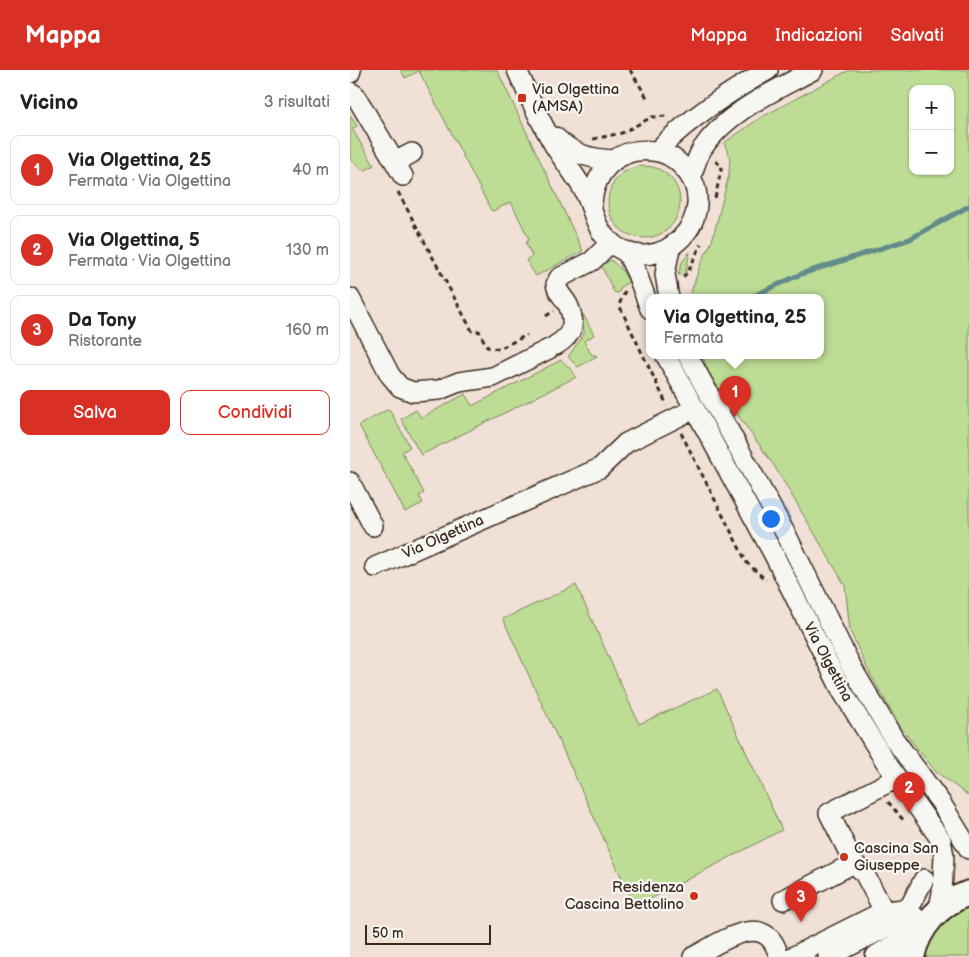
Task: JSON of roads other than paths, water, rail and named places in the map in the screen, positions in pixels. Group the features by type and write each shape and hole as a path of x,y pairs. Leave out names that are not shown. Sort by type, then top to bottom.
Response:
{"main road":[{"path":"878,957 910,938 923,917 969,893"},
{"path":"912,957 923,917"}],"street":[{"path":"517,70 544,126 584,190 598,228 618,247 637,274 646,298"},
{"path":"657,152 676,133 704,111 768,70"},
{"path":"691,178 702,149 724,125 752,104 813,70"},
{"path":"350,92 355,95 401,169"},
{"path":"350,298 390,375 400,387 420,392 439,390 459,382 487,378 505,372 569,336 572,322 567,304 558,294 556,284 559,278 618,247 652,254 670,248 684,237 693,222 696,195 691,178 680,164 657,152 639,150 614,160 595,159 578,154 565,146 544,126"},
{"path":"592,210 592,198 599,176 614,160"},
{"path":"668,294 665,280 670,248"},
{"name":"Via Olgettina","path":"668,359 774,555 842,691 897,778 931,824 943,846 942,893 939,908 923,917"},
{"name":"Via Olgettina","path":"690,359 788,538 852,668 894,739 939,800 969,849"},
{"name":"Via Olgettina","path":"375,567 600,468 626,443 694,409"},
{"path":"350,482 373,526"},
{"path":"884,911 864,873 854,863 829,813 897,778"},
{"path":"939,800 969,820"},
{"path":"782,900 854,863"},
{"path":"923,917 924,879"},
{"path":"792,957 884,911 898,908 923,917"},
{"path":"828,957 897,922 923,917"},
{"path":"693,957 736,935 754,930 764,933 772,940 779,957"}],"waterway":[{"path":"758,294 801,274 910,239 969,206"}],"place":[{"name":"Via Olgettina (AMSA)","path":"522,98"},
{"name":"Via Olgettina, 25","path":"735,417"},
{"name":"Via Olgettina, 5","path":"909,813"},
{"name":"Cascina San Giuseppe","path":"844,857"},
{"name":"Residenza Cascina Bettolino","path":"694,896"},
{"name":"Da Tony","path":"801,922"}]}
